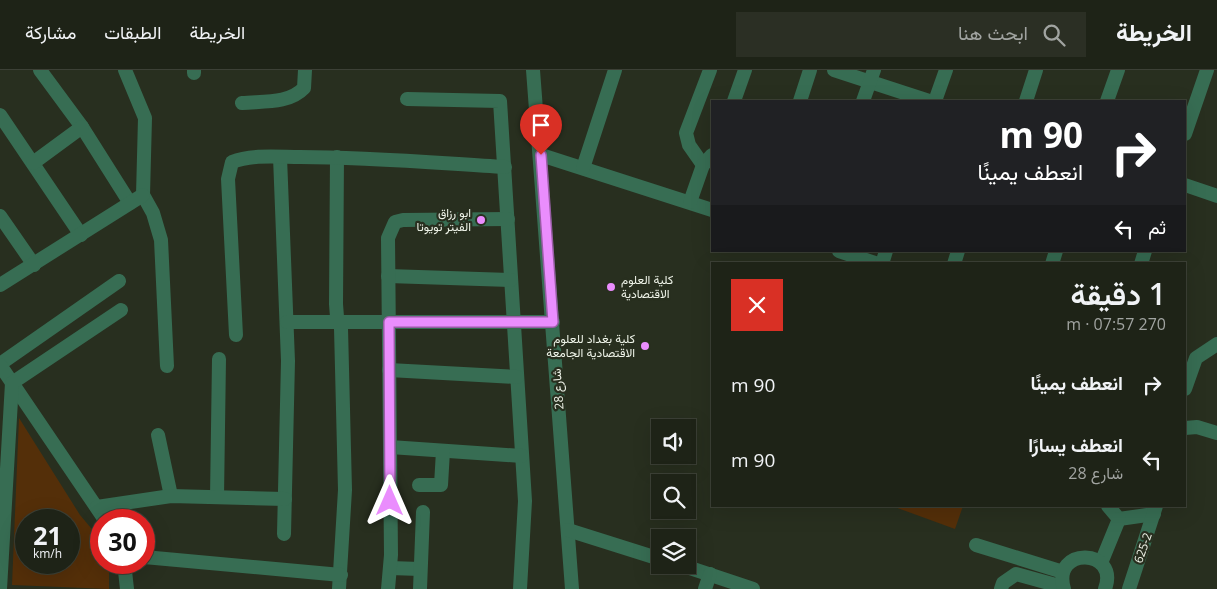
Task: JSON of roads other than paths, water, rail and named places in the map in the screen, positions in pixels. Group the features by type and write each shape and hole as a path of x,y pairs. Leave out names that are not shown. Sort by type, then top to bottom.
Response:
{"street":[{"path":"40,70 82,127 130,203"},
{"path":"125,70 145,118 143,195 153,213 161,240 167,366"},
{"path":"242,103 289,98 299,94 304,88 305,70"},
{"name":"شارع 28","path":"534,70 572,589"},
{"path":"583,168 615,70"},
{"path":"690,202 708,160 689,145 686,133 710,70"},
{"path":"734,100 745,70"},
{"path":"800,100 810,70"},
{"path":"834,70 872,76 927,100"},
{"path":"935,100 946,70"},
{"path":"1026,100 1036,70"},
{"path":"1107,100 1118,70"},
{"path":"1186,131 1207,70"},
{"path":"863,100 872,76"},
{"path":"407,99 500,101 516,377 526,501 520,589"},
{"path":"0,116 81,235"},
{"path":"32,164 82,127"},
{"path":"541,155 711,210"},
{"path":"236,334 228,179 232,162 240,159 280,157 337,157 505,167"},
{"path":"280,157 288,361 284,534"},
{"path":"337,157 336,304 340,322 345,490 339,589"},
{"path":"1186,186 1217,196"},
{"path":"0,285 143,195"},
{"path":"0,216 34,265"},
{"path":"388,589 390,568 390,447 388,238 394,222 403,220 508,219"},
{"path":"842,252 872,262"},
{"path":"388,276 511,280"},
{"path":"119,281 0,364 96,507 171,496 285,499"},
{"path":"0,589 4,454 12,383 121,310"},
{"path":"287,322 553,322"},
{"path":"1186,384 1191,357 1217,344"},
{"path":"217,497 219,359"},
{"path":"389,370 516,377"},
{"path":"1186,428 1197,426 1217,433"},
{"path":"158,435 171,496"},
{"path":"390,447 522,456"},
{"path":"420,485 441,485 442,451"},
{"path":"1109,507 1119,519"},
{"path":"1119,519 1155,510"},
{"name":"625-2","path":"1129,589 1155,510"},
{"path":"420,589 423,512"},
{"path":"1101,563 1119,519"},
{"path":"568,530 651,555"},
{"path":"976,545 1063,572"},
{"path":"1001,589 1003,583 1016,574 1063,588 1063,572 1072,560 1079,557 1087,557 1101,563 1107,575 1108,588"},
{"path":"155,558 341,575"},
{"path":"390,568 420,569"},
{"path":"696,570 753,589"},
{"path":"125,574 127,589"},
{"path":"705,589 710,574"}],"place":[{"name":"ابو رزاق الفيتر تويوتا","path":"481,220"},
{"name":"كلية العلوم الاقتصادية","path":"611,287"},
{"name":"كلية بغداد للعلوم الاقتصادية الجامعة","path":"645,346"}]}
